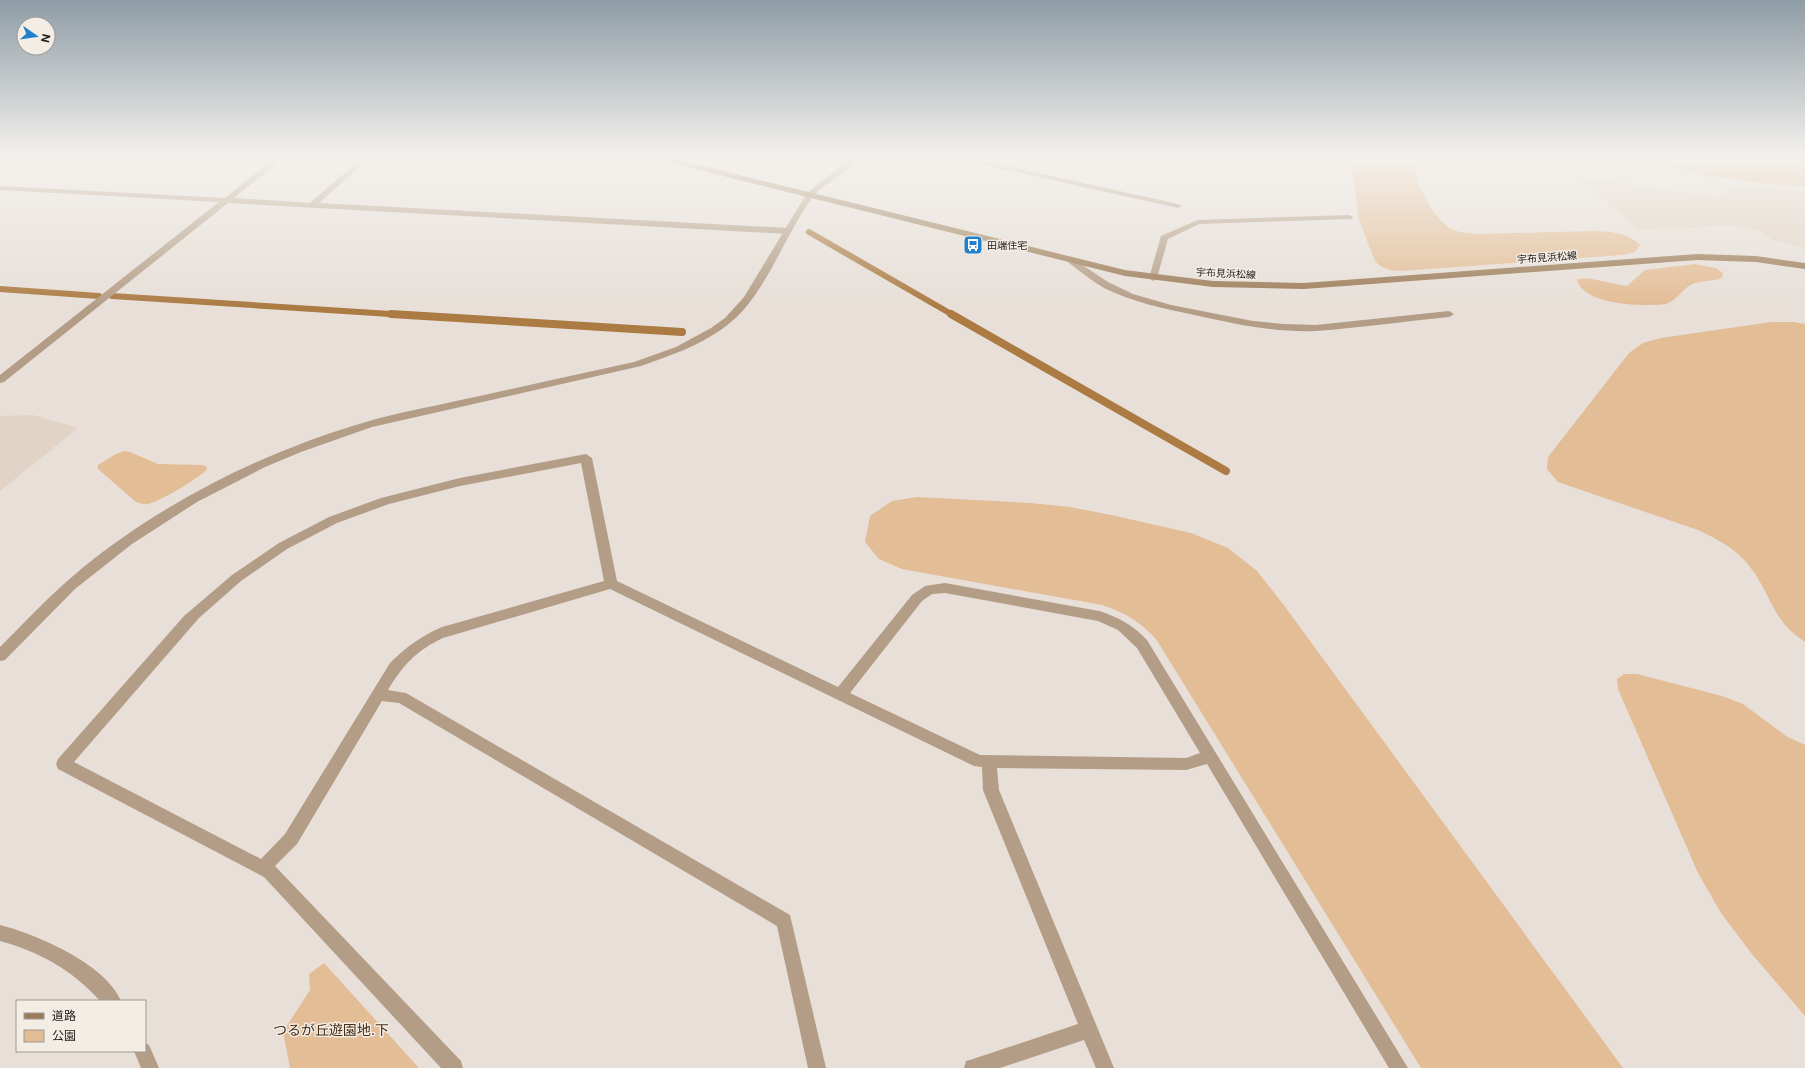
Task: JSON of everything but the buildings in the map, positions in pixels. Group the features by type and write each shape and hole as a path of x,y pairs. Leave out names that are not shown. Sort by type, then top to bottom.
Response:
{"main road":[{"name":"宇布見浜松線","path":"857,207 1072,261 1153,278 1213,284 1304,286 1716,256 1756,259 1805,266"}],"street":[{"path":"0,380 219,207"},
{"path":"346,207 788,231"},
{"path":"0,656 59,596 95,564 172,510 251,468 291,450 370,424 637,364 659,357 698,340 714,330 739,309 803,207"},
{"path":"1153,278 1164,238 1198,222 1350,217"},
{"path":"1072,261 1096,279 1127,295 1166,307 1256,325 1283,328 1316,328 1449,314"},
{"path":"454,1068 270,872 63,764 192,615 221,590 252,566 283,546 350,513 384,501 418,492 586,458 611,584"},
{"path":"263,868 291,839 395,667 409,651 426,639 447,630 611,584 979,761 1186,764 1210,757"},
{"path":"841,694 917,598 929,589 946,588 1099,616 1116,622 1131,631 1142,644 1399,1068"},
{"path":"379,695 401,697 784,921 817,1068"},
{"path":"989,761 991,790 1105,1068"},
{"path":"0,933 44,948 70,964 111,1000"},
{"path":"973,1068 1089,1029"},
{"path":"143,1052 150,1068"}],"shaded area":[{"path":"1612,207 1805,207 1805,247 1773,240 1760,230 1723,225 1694,228 1638,229"},
{"path":"33,415 78,428 0,491 0,416"}],"green space":[{"path":"1357,207 1431,207 1448,227 1462,232 1478,234 1604,231 1626,236 1636,241 1640,245 1635,252 1622,255 1401,271 1390,270 1380,266 1375,261 1359,220"},
{"path":"1695,264 1716,268 1723,273 1722,278 1692,284 1672,301 1665,304 1630,304 1602,299 1590,295 1582,288 1577,280 1594,279 1627,286 1645,270"},
{"path":"1771,322 1793,322 1805,324 1805,642 1785,625 1778,616 1763,587 1750,567 1739,555 1726,545 1698,530 1558,482 1547,469 1548,457 1629,353 1643,343 1661,338"},
{"path":"124,451 130,452 158,464 201,465 206,466 207,469 197,478 170,494 153,502 142,504 136,502 98,469 98,465"},
{"path":"917,497 1030,503 1070,507 1111,515 1191,533 1228,548 1257,571 1283,604 1623,1068 1421,1068 1156,639 1132,618 1102,605 902,569 879,559 865,542 870,516 892,501"},
{"path":"1624,674 1637,674 1722,696 1743,704 1786,736 1805,745 1805,1016 1751,953 1721,913 1698,873 1618,689 1617,679"},
{"name":"つるが丘遊園地.下","path":"324,963 419,1068 290,1068 283,1032 310,990 309,974"}],"waterway":[{"path":"809,232 953,315"},
{"path":"0,289 99,296"},
{"path":"112,296 406,315"},
{"path":"391,314 682,332"},
{"path":"951,314 1226,471"}],"place":[{"name":"田端住宅","path":"973,245"}]}
